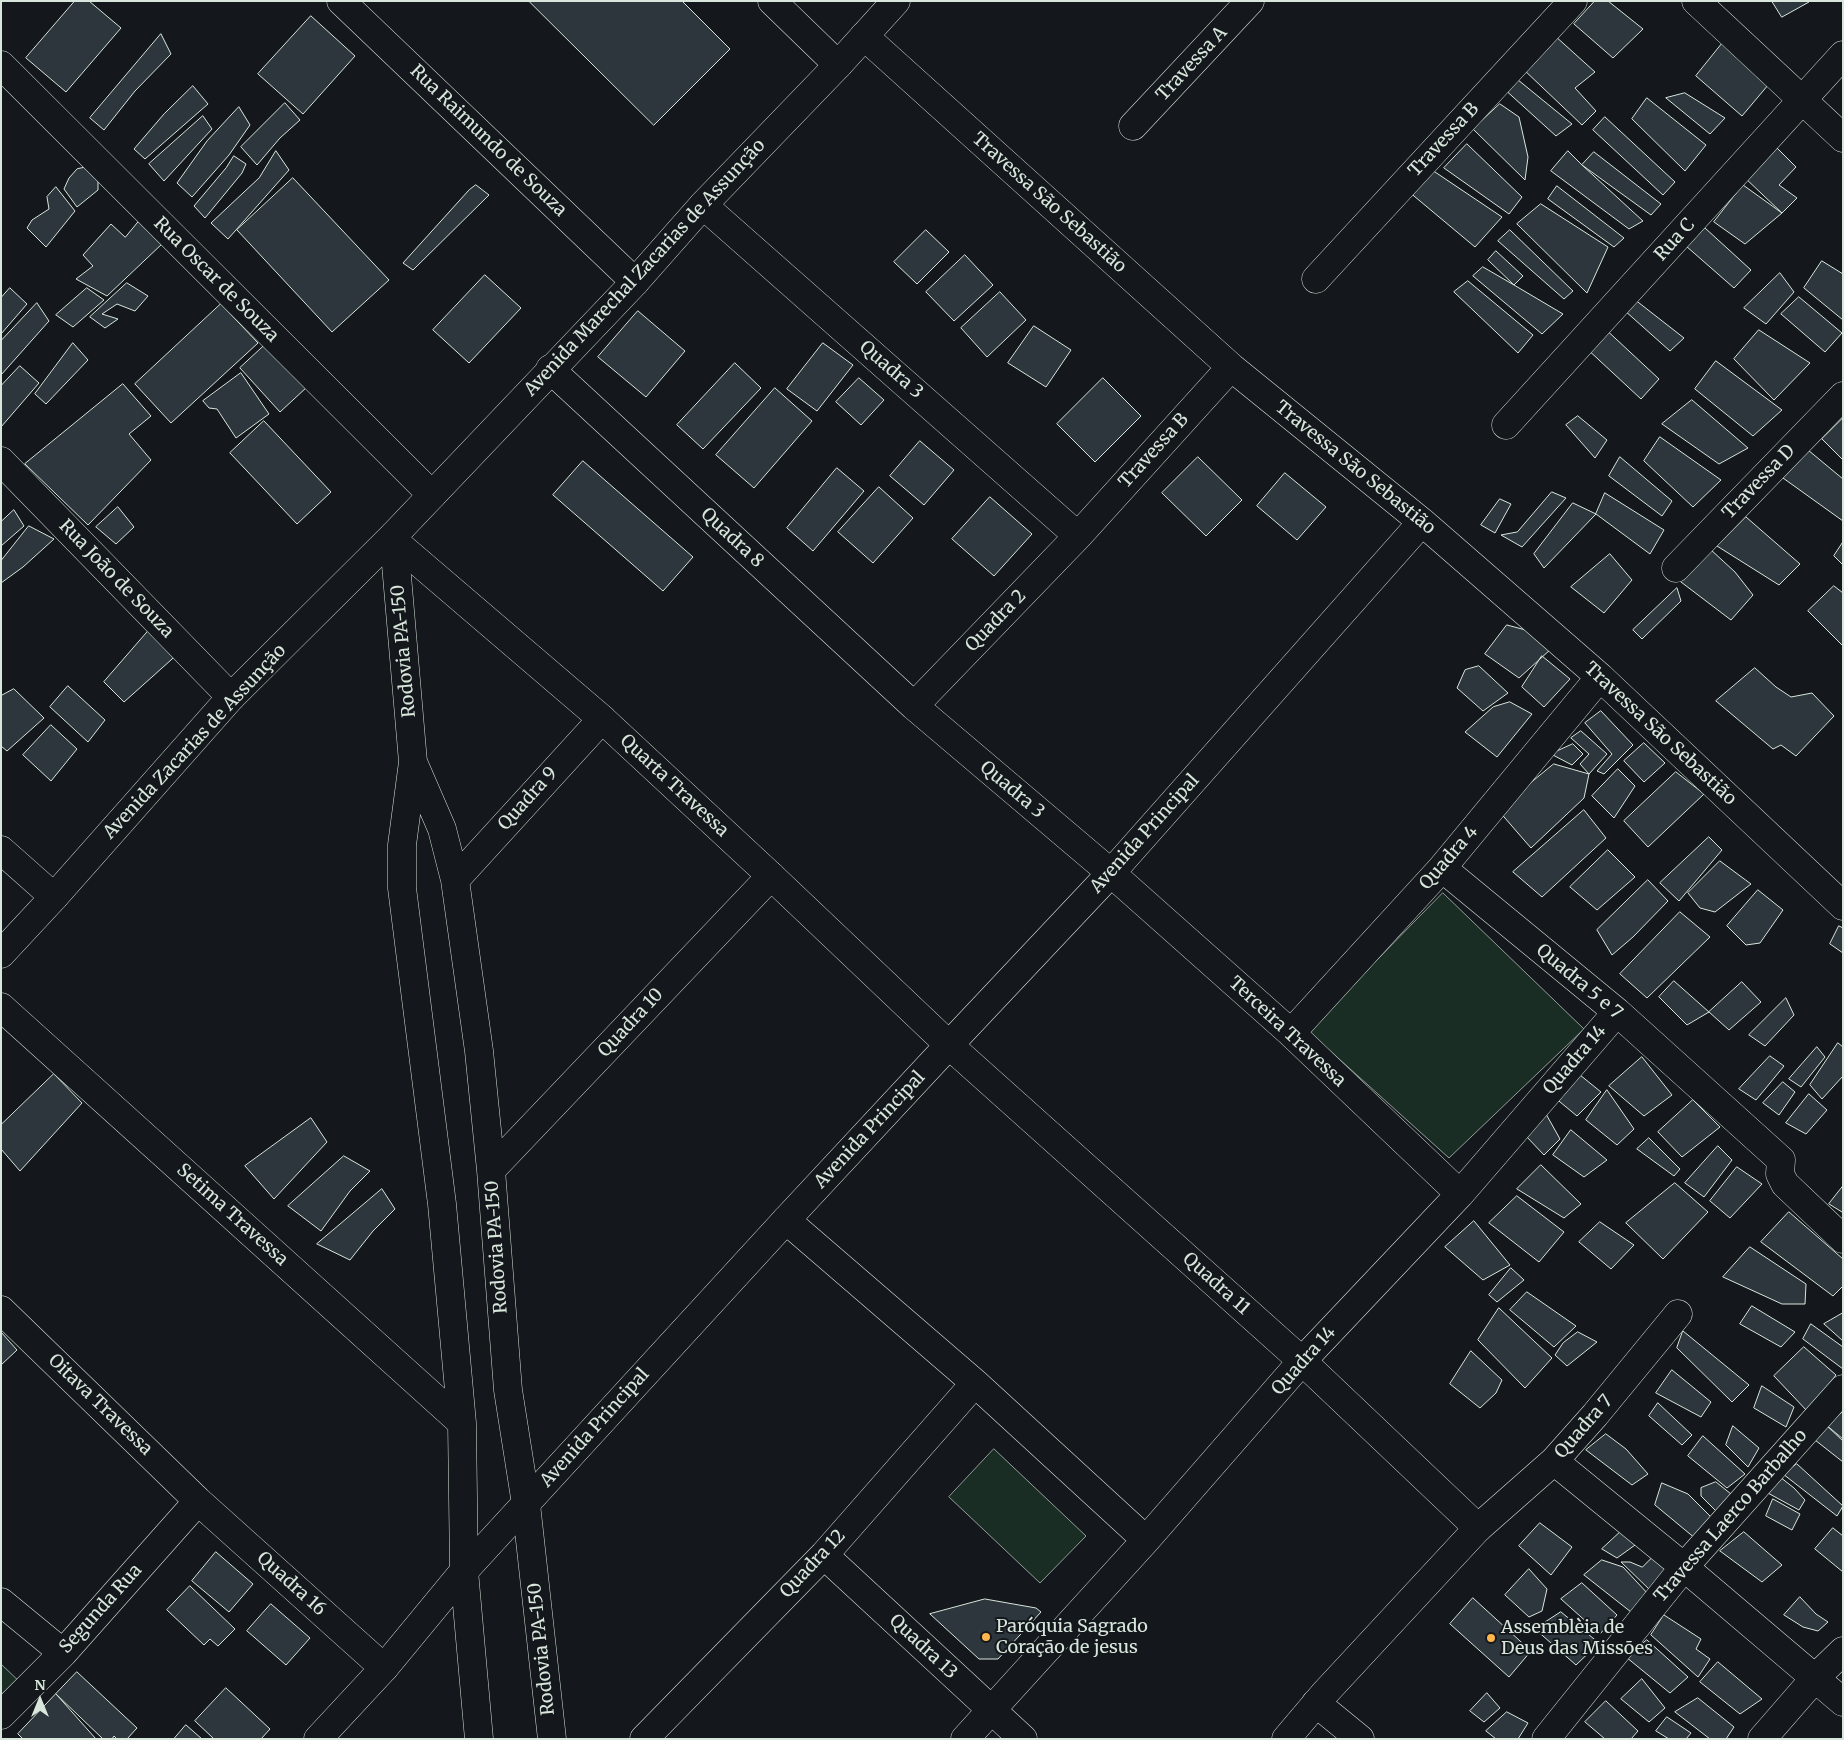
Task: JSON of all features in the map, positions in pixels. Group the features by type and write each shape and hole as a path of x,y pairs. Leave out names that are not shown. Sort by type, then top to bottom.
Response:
{"street":[{"name":"Rua Raimundo de Souza","path":"341,1 635,282"},
{"path":"772,1 838,65"},
{"name":"Avenida Marechal Zacarias de Assunção","path":"394,538 432,495 635,282 703,205 838,65 896,1"},
{"name":"Travessa A","path":"1133,126 1250,1"},
{"name":"Travessa B","path":"1316,279 1573,1"},
{"path":"1696,1 1843,138"},
{"name":"Travessa São Sebastião","path":"864,36 1231,367 1422,522 1600,677 1843,906"},
{"name":"Rua C","path":"1506,425 1843,55"},
{"name":"Rua Oscar de Souza","path":"1,65 432,495"},
{"name":"Quadra 3","path":"703,205 1078,536"},
{"name":"Travessa B","path":"1078,536 1231,367"},
{"name":"Quadra 8","path":"550,370 914,706"},
{"name":"Travessa D","path":"1676,568 1843,396"},
{"name":"Rua João de Souza","path":"1,461 231,697"},
{"name":"Avenida Principal","path":"318,1739 384,1668 464,1571 786,1220 1111,874 1422,522"},
{"name":"Quadra 2","path":"914,706 1078,536"},
{"name":"Avenida Zacarias de Assunção","path":"1,954 231,697 394,538"},
{"name":"Quarta Travessa","path":"394,538 602,719 949,1045"},
{"name":"Rodovia PA-150","path":"394,538 413,762 402,845 402,888 442,1204 462,1423 464,1571 479,1739"},
{"name":"Quadra 4","path":"1292,1033 1442,868 1600,677"},
{"name":"Quadra 3","path":"914,706 1111,874"},
{"name":"Quadra 9","path":"455,880 602,719"},
{"name":"Rodovia PA-150","path":"413,762 442,829 455,880 479,1051 491,1170 508,1390 526,1504 552,1739"},
{"path":"1,850 54,897"},
{"name":"Quadra 5 e 7","path":"1442,868 1616,1012 1783,1172 1843,1239"},
{"name":"Terceira Travessa","path":"1111,874 1292,1033 1460,1194"},
{"name":"Quadra 10","path":"491,1170 771,876"},
{"name":"Setima Travessa","path":"1,1007 462,1423"},
{"name":"Quadra 14","path":"965,1739 1146,1540 1302,1360 1460,1194 1616,1012"},
{"name":"Quadra 11","path":"949,1045 1302,1360 1478,1528"},
{"path":"786,1220 975,1383 1146,1540"},
{"name":"Oitava Travessa","path":"1,1310 198,1501"},
{"name":"Quadra 7","path":"1478,1528 1554,1461 1595,1415 1678,1314"},
{"name":"Quadra 12","path":"644,1739 824,1554 975,1383"},
{"name":"Travessa Laerco Barbalho","path":"1546,1739 1684,1567 1843,1389"},
{"path":"1554,1461 1684,1567 1843,1702"},
{"name":"Segunda Rua","path":"1,1716 63,1652 198,1501"},
{"name":"Quadra 16","path":"198,1501 384,1668"},
{"path":"1286,1739 1316,1703 1478,1528"},
{"name":"Quadra 13","path":"824,1554 1022,1739"},
{"path":"1,1602 63,1652"},
{"path":"1762,1739 1815,1678 1843,1651"},
{"path":"1316,1703 1360,1739"}],"green space":[{"path":"1443,893 1584,1029 1449,1158 1308,1031"},
{"path":"994,1449 1086,1536 1040,1583 949,1497"},
{"path":"1,1664 23,1685 1,1709"}],"building":[{"path":"75,1 89,1 121,28 66,92 26,58"},
{"path":"529,1 682,1 730,49 654,125"},
{"path":"1595,1 1608,1 1643,29 1613,58 1574,24"},
{"path":"1772,1 1809,1 1809,2 1782,17"},
{"path":"311,16 355,56 303,114 258,74"},
{"path":"161,34 171,54 135,91 104,130 90,118"},
{"path":"1554,35 1595,72 1575,88 1596,111 1582,125 1522,68"},
{"path":"1725,40 1774,78 1742,116 1696,76"},
{"path":"1512,75 1572,124 1556,136 1502,87"},
{"path":"193,86 208,104 145,159 134,149 164,114"},
{"path":"1685,93 1725,118 1710,134 1666,98"},
{"path":"1647,98 1706,145 1685,171 1632,119"},
{"path":"285,103 300,120 280,138 257,165 241,147"},
{"path":"1500,104 1519,117 1528,157 1525,180 1473,129"},
{"path":"239,107 250,125 229,155 192,197 177,183 207,141"},
{"path":"203,116 212,129 164,181 149,164"},
{"path":"1605,117 1675,182 1663,195 1593,130"},
{"path":"1769,140 1796,167 1779,185 1797,198 1782,213 1743,176"},
{"path":"1467,144 1522,197 1509,214 1444,168"},
{"path":"276,151 289,170 228,239 211,223 259,178"},
{"path":"1568,151 1643,221 1629,229 1551,171"},
{"path":"1594,152 1661,204 1651,215 1582,165"},
{"path":"234,156 246,164 242,173 205,218 194,206"},
{"path":"87,167 98,173 98,190 77,207 64,189 69,178 77,169"},
{"path":"1432,170 1502,217 1475,247 1408,191"},
{"path":"293,178 389,280 332,332 237,230"},
{"path":"476,185 489,195 413,270 403,263 469,190"},
{"path":"1743,185 1782,213 1745,244 1714,222"},
{"path":"1557,186 1624,238 1614,247 1548,199"},
{"path":"56,187 75,211 46,247 27,228 32,220 49,209 47,197"},
{"path":"1541,204 1608,247 1587,293 1517,224"},
{"path":"140,220 163,243 107,296 76,279 93,266 83,255 111,224 125,237"},
{"path":"1705,228 1751,270 1734,288 1686,246"},
{"path":"926,230 949,252 917,284 894,262"},
{"path":"1510,230 1573,291 1564,299 1498,241"},
{"path":"1496,251 1523,276 1514,285 1488,260"},
{"path":"965,255 993,285 954,321 926,292"},
{"path":"1822,261 1843,274 1843,320 1804,288"},
{"path":"1483,267 1563,314 1542,334 1473,276"},
{"path":"1780,273 1794,292 1766,324 1744,308"},
{"path":"485,275 521,308 469,363 433,330"},
{"path":"1468,281 1533,335 1518,353 1454,292"},
{"path":"127,283 148,296 135,311 117,304 102,314 118,319 105,328 90,317"},
{"path":"10,288 27,304 1,334 1,298"},
{"path":"87,288 104,300 73,327 56,315"},
{"path":"1000,292 1026,320 987,357 961,328"},
{"path":"1799,297 1842,333 1825,352 1781,314"},
{"path":"1634,299 1684,338 1670,351 1624,310"},
{"path":"37,303 49,321 1,375 1,341"},
{"path":"221,304 258,343 171,423 135,384"},
{"path":"638,311 685,351 646,397 598,357"},
{"path":"1601,325 1659,379 1641,399 1585,347"},
{"path":"1034,326 1071,350 1046,387 1008,363"},
{"path":"1759,330 1810,363 1774,400 1734,359"},
{"path":"73,343 88,360 46,404 35,394"},
{"path":"823,343 853,365 817,411 787,389"},
{"path":"266,344 307,387 280,412 240,368"},
{"path":"1716,361 1782,410 1753,436 1695,389"},
{"path":"735,363 761,388 703,449 677,425"},
{"path":"20,366 39,383 1,427 1,386"},
{"path":"241,373 269,414 236,438 217,409 209,408 203,401"},
{"path":"859,378 884,400 861,425 836,402"},
{"path":"1103,378 1141,416 1095,462 1057,424"},
{"path":"123,384 151,416 129,434 151,460 88,525 25,464"},
{"path":"775,388 812,421 754,488 716,455"},
{"path":"1692,400 1748,448 1719,464 1662,424"},
{"path":"1578,416 1607,440 1595,458 1566,425"},
{"path":"1843,418 1843,460 1822,439"},
{"path":"264,421 331,492 297,524 230,453"},
{"path":"1660,437 1721,480 1693,507 1644,461"},
{"path":"920,441 954,470 924,505 890,476"},
{"path":"1808,450 1843,479 1843,521 1783,478"},
{"path":"1198,457 1242,500 1206,536 1162,493"},
{"path":"1620,457 1672,501 1662,516 1609,476"},
{"path":"583,461 693,557 663,591 553,495"},
{"path":"837,468 864,491 813,551 787,528"},
{"path":"1285,473 1326,507 1297,540 1257,506"},
{"path":"879,487 913,518 873,563 838,532"},
{"path":"1552,492 1566,498 1522,547 1501,535 1517,532"},
{"path":"1605,493 1664,530 1650,554 1596,514"},
{"path":"990,497 1032,534 994,576 952,539"},
{"path":"1500,499 1511,504 1495,533 1481,525"},
{"path":"1573,503 1596,514 1544,568 1534,554"},
{"path":"118,507 134,527 116,544 96,527"},
{"path":"14,510 24,526 1,546 1,522"},
{"path":"1746,517 1800,564 1779,585 1717,546"},
{"path":"29,526 54,539 23,567 1,583 1,561"},
{"path":"1843,542 1843,565 1834,556"},
{"path":"1710,549 1735,572 1753,595 1731,620 1681,582"},
{"path":"1610,554 1632,580 1604,613 1571,587"},
{"path":"1834,586 1843,593 1843,646 1808,611"},
{"path":"1677,588 1681,601 1642,639 1633,630"},
{"path":"1507,625 1533,632 1551,649 1519,678 1485,654"},
{"path":"150,629 181,651 124,702 104,682"},
{"path":"1542,656 1570,679 1544,707 1522,687"},
{"path":"1479,666 1508,693 1483,711 1457,688 1465,670"},
{"path":"1755,668 1776,687 1791,697 1812,693 1834,716 1796,756 1781,745 1773,749 1716,701"},
{"path":"68,686 105,720 88,742 50,707"},
{"path":"14,689 44,718 7,751 1,746 1,696"},
{"path":"1510,702 1532,714 1497,757 1465,732 1493,707"},
{"path":"1601,711 1633,745 1604,774 1597,771 1612,754 1585,723"},
{"path":"51,725 77,749 51,781 23,755"},
{"path":"1581,731 1607,754 1589,774 1580,764 1589,754 1571,738"},
{"path":"1644,743 1665,763 1644,782 1624,761"},
{"path":"1573,744 1583,754 1572,765 1551,754"},
{"path":"1554,764 1589,774 1584,798 1531,848 1498,810"},
{"path":"1618,769 1635,786 1614,818 1592,796"},
{"path":"1676,772 1704,794 1648,847 1624,821"},
{"path":"1584,810 1606,838 1542,897 1513,872"},
{"path":"1709,837 1722,850 1679,901 1660,883"},
{"path":"1608,850 1635,877 1597,910 1570,887"},
{"path":"1720,861 1751,884 1715,912 1700,908 1688,893"},
{"path":"1648,880 1668,901 1633,937 1612,955 1597,930"},
{"path":"1758,890 1783,910 1760,943 1746,945 1727,926"},
{"path":"1680,912 1710,937 1647,998 1620,974"},
{"path":"1839,926 1843,928 1843,953 1830,944"},
{"path":"1674,981 1709,1012 1687,1025 1659,997"},
{"path":"1742,982 1761,1002 1729,1030 1709,1012"},
{"path":"1786,998 1794,1015 1765,1046 1749,1035"},
{"path":"1838,1043 1843,1047 1843,1076 1822,1099 1810,1085"},
{"path":"1817,1047 1825,1057 1801,1087 1789,1079"},
{"path":"1770,1056 1784,1066 1756,1100 1739,1089"},
{"path":"1642,1057 1672,1095 1644,1116 1609,1086"},
{"path":"54,1074 82,1103 20,1171 1,1149 1,1125"},
{"path":"1580,1075 1601,1092 1577,1116 1548,1092"},
{"path":"1783,1082 1795,1092 1779,1115 1763,1103"},
{"path":"1607,1090 1634,1129 1617,1145 1586,1120"},
{"path":"1809,1094 1827,1110 1806,1134 1786,1123"},
{"path":"1693,1100 1720,1127 1682,1157 1658,1132"},
{"path":"1546,1114 1560,1139 1544,1155 1525,1135"},
{"path":"311,1118 327,1142 274,1199 245,1166"},
{"path":"1571,1130 1607,1160 1584,1177 1553,1155"},
{"path":"1649,1138 1680,1169 1674,1176 1637,1149"},
{"path":"1718,1146 1732,1160 1704,1197 1685,1183"},
{"path":"344,1156 370,1171 350,1191 321,1231 288,1206"},
{"path":"1541,1165 1581,1204 1564,1218 1517,1189"},
{"path":"1737,1167 1762,1184 1730,1218 1710,1201"},
{"path":"1675,1183 1708,1212 1663,1259 1626,1223"},
{"path":"1843,1186 1843,1211 1842,1212 1829,1204"},
{"path":"382,1189 395,1209 373,1231 350,1260 317,1244"},
{"path":"1517,1196 1564,1232 1539,1262 1489,1223"},
{"path":"1789,1212 1843,1259 1843,1286 1833,1296 1761,1242"},
{"path":"1474,1221 1510,1265 1483,1280 1445,1247"},
{"path":"1600,1222 1634,1245 1611,1269 1579,1242"},
{"path":"1750,1247 1806,1284 1805,1304 1782,1304 1723,1277"},
{"path":"1511,1268 1524,1280 1497,1302 1489,1295"},
{"path":"1527,1292 1576,1326 1554,1347 1510,1310"},
{"path":"1752,1306 1795,1332 1781,1347 1740,1324"},
{"path":"1499,1308 1552,1358 1525,1388 1478,1340"},
{"path":"1843,1313 1843,1341 1824,1324"},
{"path":"1811,1324 1843,1347 1843,1369 1803,1339"},
{"path":"1683,1331 1749,1385 1732,1402 1677,1348"},
{"path":"1,1332 17,1350 1,1365"},
{"path":"1578,1332 1597,1342 1567,1366 1555,1355 1563,1343"},
{"path":"1804,1347 1836,1375 1808,1412 1774,1376"},
{"path":"1471,1351 1502,1380 1496,1393 1480,1408 1450,1384"},
{"path":"1672,1370 1711,1402 1701,1417 1656,1393"},
{"path":"1762,1386 1794,1407 1786,1427 1754,1408"},
{"path":"1658,1403 1692,1435 1682,1445 1649,1416"},
{"path":"1843,1412 1843,1439 1825,1424"},
{"path":"1825,1424 1843,1441 1843,1462 1815,1440"},
{"path":"1733,1426 1759,1448 1748,1467 1726,1445"},
{"path":"1606,1434 1626,1449 1648,1474 1632,1485 1586,1450"},
{"path":"1703,1436 1745,1474 1727,1488 1688,1456"},
{"path":"1797,1464 1843,1506 1837,1516 1783,1474"},
{"path":"1780,1477 1805,1500 1799,1510 1766,1492"},
{"path":"1716,1482 1731,1494 1717,1512 1701,1496 1701,1488"},
{"path":"1662,1483 1688,1494 1713,1519 1696,1539 1655,1505"},
{"path":"1773,1499 1800,1514 1792,1530 1766,1516"},
{"path":"1540,1523 1572,1547 1551,1575 1519,1546"},
{"path":"1629,1524 1642,1540 1617,1558 1602,1549"},
{"path":"1833,1528 1843,1536 1843,1572 1815,1549"},
{"path":"1744,1532 1782,1565 1762,1582 1720,1551"},
{"path":"216,1552 253,1584 229,1612 192,1581"},
{"path":"1658,1552 1674,1570 1651,1591 1621,1562 1630,1562 1642,1567"},
{"path":"1602,1560 1623,1567 1649,1595 1631,1612 1584,1575"},
{"path":"1529,1569 1547,1589 1542,1611 1529,1617 1505,1595"},
{"path":"1582,1583 1617,1615 1600,1634 1561,1599"},
{"path":"190,1586 235,1629 218,1646 210,1639 204,1645 167,1610"},
{"path":"1800,1597 1816,1614 1828,1622 1818,1631 1803,1627 1784,1615"},
{"name":"Assemblèia de Deus das Missões","path":"1473,1598 1531,1651 1509,1677 1450,1624"},
{"name":"Paróquia Sagrado Coração de jesus","path":"985,1599 1036,1608 1041,1612 998,1659 979,1659 930,1614"},
{"path":"271,1604 310,1638 286,1665 247,1631"},
{"path":"1561,1612 1599,1643 1576,1665 1535,1629"},
{"path":"1664,1615 1701,1639 1696,1649 1710,1659 1698,1677 1651,1635"},
{"path":"1647,1640 1688,1677 1670,1693 1626,1657"},
{"path":"1718,1662 1762,1699 1740,1714 1700,1682"},
{"path":"77,1672 137,1728 127,1739 117,1739 114,1736 112,1739 103,1739 56,1694"},
{"path":"1642,1679 1665,1708 1649,1722 1621,1699"},
{"path":"226,1688 270,1729 261,1739 214,1739 195,1721"},
{"path":"1487,1693 1500,1708 1484,1722 1470,1711"},
{"path":"56,1694 96,1739 23,1739 18,1734"},
{"path":"1698,1698 1734,1727 1726,1739 1710,1739 1675,1712"},
{"path":"1606,1701 1638,1731 1631,1739 1605,1739 1585,1722"},
{"path":"1507,1712 1528,1723 1518,1739 1496,1739 1486,1731"},
{"path":"1667,1717 1691,1733 1686,1739 1669,1739 1656,1731"},
{"path":"186,1725 202,1739 174,1739"}],"place":[{"name":"Paróquia Sagrado Coração de jesus","path":"986,1637"},
{"name":"Assemblèia de Deus das Missões","path":"1491,1638"}]}
